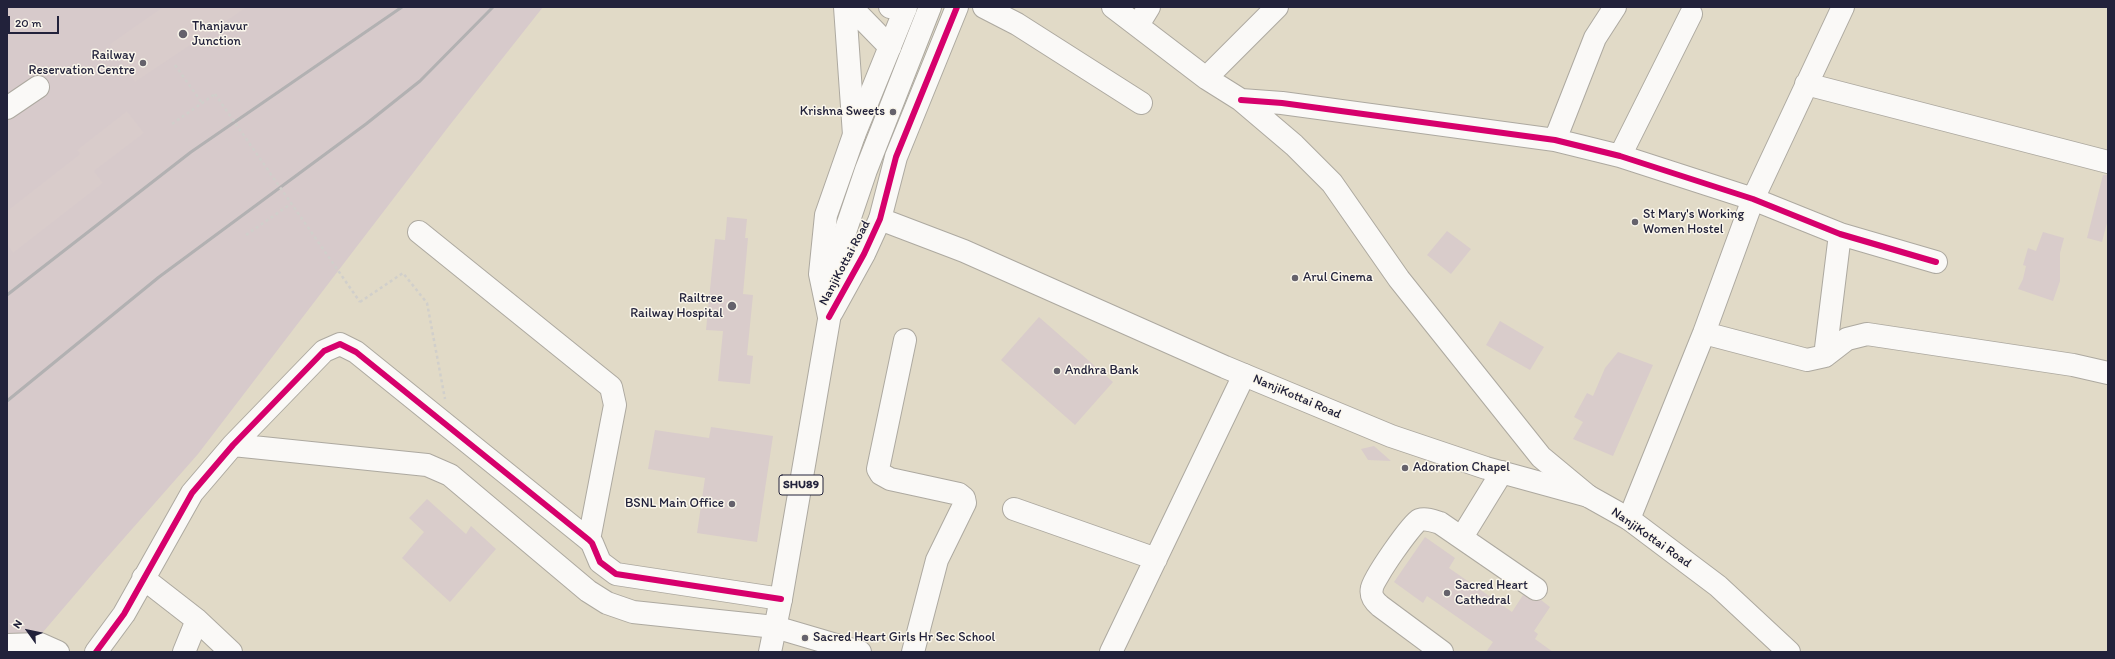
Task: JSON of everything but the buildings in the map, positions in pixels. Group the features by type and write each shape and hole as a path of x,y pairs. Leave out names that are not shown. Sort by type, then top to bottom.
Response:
{"street":[{"path":"845,7 854,135"},
{"path":"851,7 890,47"},
{"name":"SHU89","path":"770,652 781,599 843,238 866,170 930,7"},
{"path":"880,219 896,157 957,7"},
{"path":"984,7 1016,24 1142,103"},
{"path":"1112,7 1143,16 1206,78 1241,100 1294,144 1332,183 1399,279 1541,457 1588,496"},
{"path":"1206,78 1277,7"},
{"path":"1554,140 1595,38 1615,7"},
{"path":"1629,519 1704,332 1753,199 1843,7"},
{"path":"829,317 820,274 826,215 854,135 890,47 901,8"},
{"path":"1620,156 1691,14"},
{"path":"1806,84 2108,162"},
{"path":"7,108 38,87"},
{"path":"1241,100 1282,103 1554,140 1620,156 1753,199 1840,234 1936,262"},
{"name":"NanjiKottai Road","path":"829,317 864,254 880,219 964,251 1244,375 1391,436 1502,472 1588,496 1629,519 1718,586 1789,652"},
{"path":"419,232 611,388 615,405 589,540"},
{"path":"1825,356 1840,234"},
{"path":"1704,332 1807,360 1825,356 1847,339 1867,334 2073,365 2108,373"},
{"path":"905,340 878,469 881,474 890,479 959,494 964,498 965,503 933,571 913,652"},
{"path":"96,652 124,614 192,492 233,445 324,351 340,344 356,352 589,540 592,543 600,562 616,574 781,599"},
{"path":"1111,652 1244,375"},
{"path":"233,445 427,465 450,475 588,591 607,603 633,612 775,627 860,652"},
{"path":"1462,537 1502,472"},
{"path":"1014,509 1156,559"},
{"path":"1442,652 1374,601 1372,588 1377,576 1411,528 1419,520 1426,519 1440,523 1536,588"},
{"path":"143,578 197,620 231,652"},
{"path":"184,652 197,620"},
{"path":"7,646 40,644 58,652"}],"path":[{"path":"175,65 202,103"},
{"path":"172,124 215,94 360,302 403,273 427,303 451,428"},
{"path":"246,235 292,203"}],"shaded area":[{"path":"7,7 543,7 449,126 198,454 26,652 7,652"}],"railway":[{"path":"7,295 191,152 402,7"},
{"path":"7,401 159,277 366,124 420,81 493,7"}],"cycle path":[{"path":"829,317 864,254 880,219 896,157 957,7"},
{"path":"1241,100 1282,103 1555,140 1620,156 1753,199 1840,234 1936,262"},
{"path":"96,652 124,614 192,493 233,445 324,351 340,344 356,352 589,540 592,543 600,562 616,574 781,599"}],"place":[{"name":"Thanjavur Junction","path":"183,34"},
{"name":"Railway Reservation Centre","path":"143,63"},
{"name":"Krishna Sweets","path":"893,112"},
{"name":"St Mary's Working Women Hostel","path":"1635,222"},
{"name":"Arul Cinema","path":"1295,278"},
{"name":"Railtree Railway Hospital","path":"732,306"},
{"name":"Andhra Bank","path":"1057,371"},
{"name":"Adoration Chapel","path":"1405,468"},
{"name":"BSNL Main Office","path":"732,504"},
{"name":"Sacred Heart Cathedral","path":"1447,593"},
{"name":"Sacred Heart Girls Hr Sec School","path":"805,638"}]}
